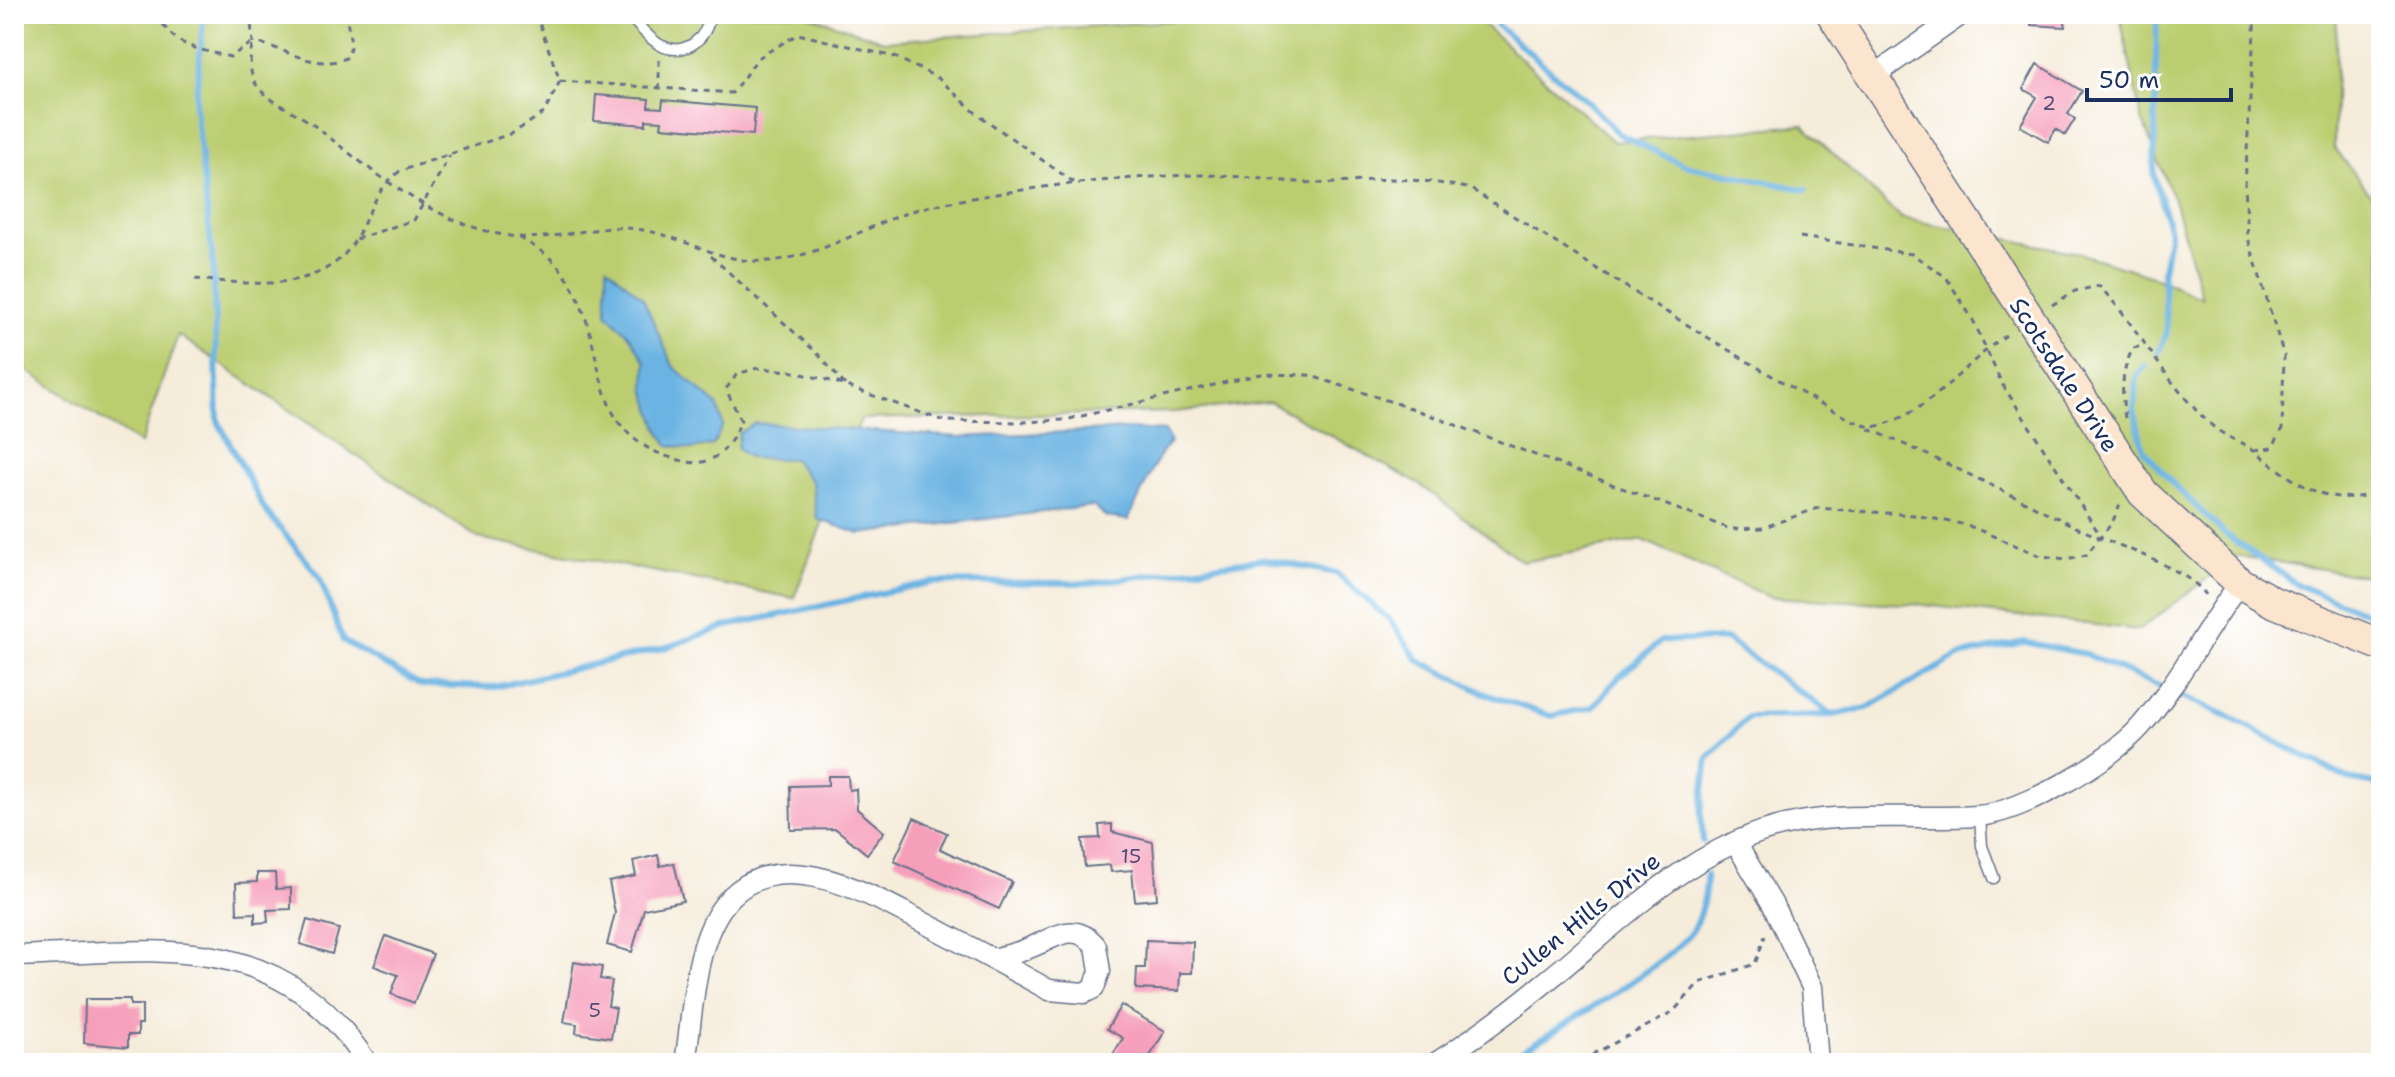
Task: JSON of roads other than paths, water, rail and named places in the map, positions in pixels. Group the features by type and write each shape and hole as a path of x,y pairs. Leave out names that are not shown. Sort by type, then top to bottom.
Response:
{"street":[{"name":"Scotsdale Drive","path":"1832,14 2128,473 2170,522 2240,583 2273,602 2381,645"},
{"path":"1872,77 1962,14"},
{"name":"Cullen Hills Drive","path":"1436,1063 1543,984 1657,888 1735,842 1773,826 1837,815 1980,816 2036,800 2139,729 2240,583"},
{"path":"1735,842 1773,905 1812,987 1818,1063"},
{"path":"685,1063 706,942 720,912 737,890 755,881 774,876 801,875 857,888 1049,990 1084,993 1094,988 1100,971 1096,946 1078,932 1062,931 1027,950 993,959"},
{"path":"14,956 140,949 230,959 262,972 307,999 336,1023 367,1063"}],"lane":[{"path":"627,14 659,44 673,49 699,41 709,26 710,14"},
{"path":"1980,816 1982,846 1994,878"}],"water":[{"path":"607,266 643,298 673,366 717,405 723,425 713,445 692,449 668,445 659,431 645,389 646,363 630,336 607,313"},
{"path":"755,423 960,437 1128,429 1165,431 1170,442 1159,456 1128,520 1106,517 1093,506 860,534 817,519 812,482 793,459 750,458 737,449 739,433"}],"waterway":[{"path":"204,14 195,106 213,263 218,421 265,510 319,576 343,641 421,685 495,687 664,648 727,626 933,582 1091,583 1263,559 1336,573 1390,620 1418,660 1488,695 1551,716 1593,707 1619,677 1661,641 1726,639 1832,715 1867,708 1958,656 2024,642 2085,654 2221,713 2348,779 2381,785"},
{"path":"1495,14 1497,25 1589,103 1619,134 1684,165 1806,190"},
{"path":"2157,14 2154,176 2170,231 2163,270 2167,333 2159,351"},
{"path":"2146,366 2137,375 2134,409 2143,449 2175,486 2226,535 2298,585 2381,619"},
{"path":"1703,841 1701,813 1708,758 1748,717 1831,715"},
{"path":"1503,1063 1636,979 1682,942 1699,916 1706,875"}]}
